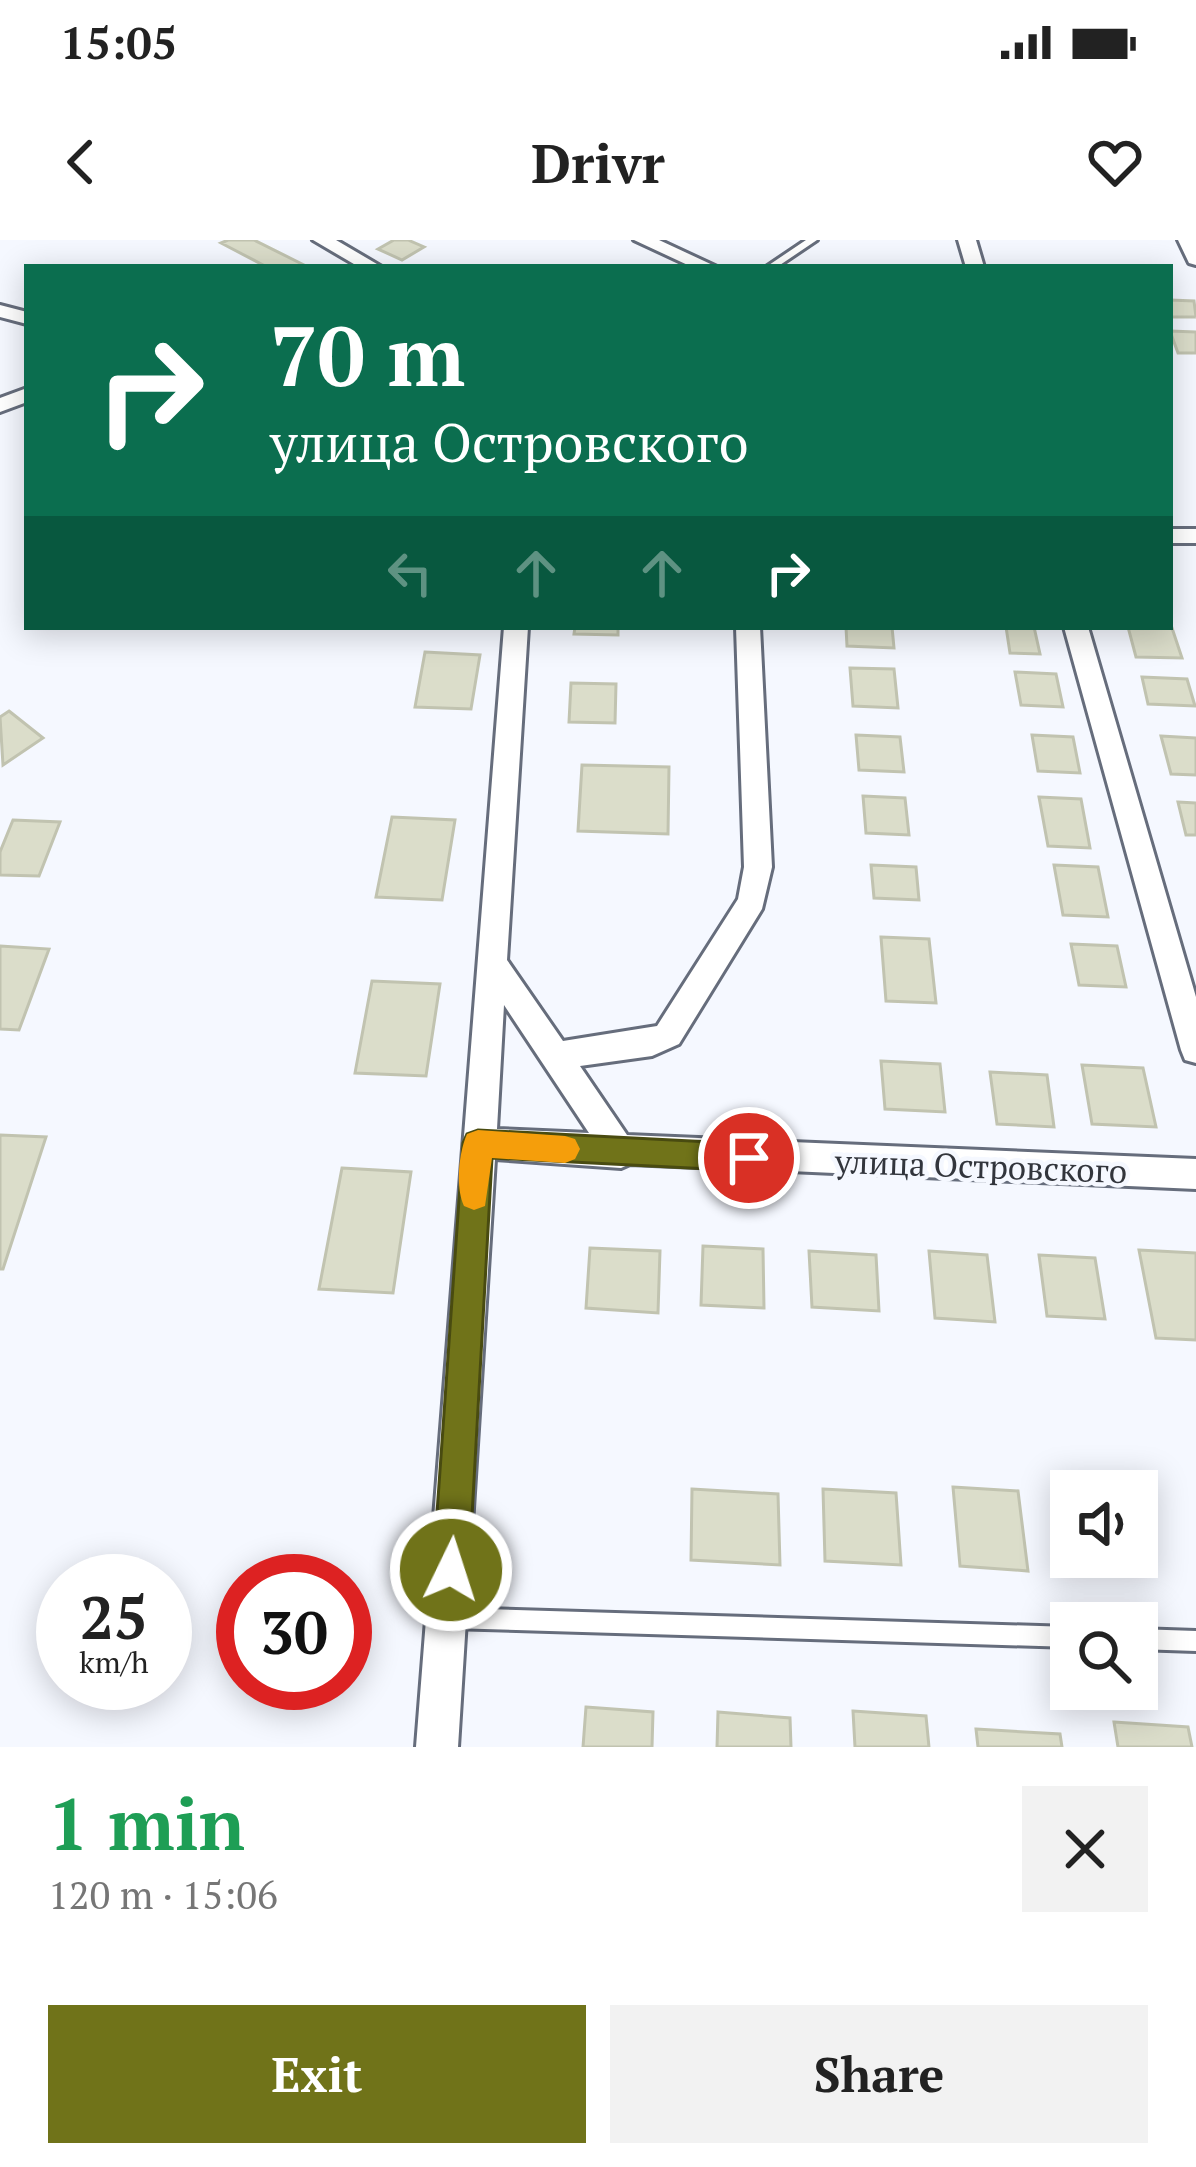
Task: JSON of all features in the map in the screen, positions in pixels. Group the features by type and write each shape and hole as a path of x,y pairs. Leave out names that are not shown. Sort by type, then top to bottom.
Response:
{"street":[{"path":"322,240 368,264"},
{"path":"643,240 701,264"},
{"path":"1187,240 1196,259"},
{"path":"437,1747 516,630"},
{"path":"555,1056 652,1043 668,1035 752,901 758,867 748,630"},
{"path":"1077,630 1196,1050"},
{"path":"492,962 621,1153"},
{"name":"улица Островского","path":"478,1143 621,1153 1196,1174"}],"lane":[{"path":"776,264 812,240"},
{"path":"448,1618 1050,1636"},
{"path":"1158,1640 1196,1641"}],"building":[{"path":"254,240 302,264 261,264 221,243"},
{"path":"394,240 424,247 402,260 378,249"},
{"path":"1173,300 1194,301 1196,317 1173,317"},
{"path":"1173,331 1196,332 1196,353 1178,353"},
{"path":"575,630 618,630 618,635 574,634"},
{"path":"846,630 892,630 894,648 847,646"},
{"path":"1006,630 1035,630 1040,654 1010,653"},
{"path":"1129,630 1173,630 1182,658 1136,657"},
{"path":"425,652 480,655 471,709 415,707"},
{"path":"850,668 894,669 898,708 853,706"},
{"path":"1015,672 1056,674 1063,707 1021,705"},
{"path":"1142,677 1187,679 1195,706 1148,704"},
{"path":"571,683 616,684 615,723 569,722"},
{"path":"9,711 43,738 3,765 0,717"},
{"path":"856,735 900,737 904,772 859,770"},
{"path":"1032,735 1073,737 1080,773 1038,771"},
{"path":"1161,736 1196,738 1196,775 1171,774"},
{"path":"582,765 669,767 668,834 578,831"},
{"path":"863,796 905,798 909,835 866,833"},
{"path":"1039,797 1081,799 1090,848 1048,846"},
{"path":"1178,802 1196,803 1196,835 1186,835"},
{"path":"392,817 455,820 442,900 376,897"},
{"path":"13,820 60,822 39,876 0,875 0,852"},
{"path":"871,865 916,867 919,900 874,898"},
{"path":"1054,865 1098,867 1108,917 1063,915"},
{"path":"881,937 929,939 936,1003 886,1001"},
{"path":"1071,944 1117,946 1126,987 1079,985"},
{"path":"0,946 49,949 19,1030 0,1029"},
{"path":"372,981 440,984 426,1076 355,1073"},
{"path":"881,1061 940,1064 945,1112 885,1109"},
{"path":"1082,1065 1143,1068 1156,1127 1092,1124"},
{"path":"990,1072 1047,1075 1054,1127 997,1124"},
{"path":"0,1135 46,1137 3,1269 0,1269"},
{"path":"342,1168 411,1172 393,1293 319,1289"},
{"path":"703,1246 763,1249 764,1308 701,1305"},
{"path":"590,1248 660,1251 658,1313 586,1308"},
{"path":"1139,1250 1196,1253 1196,1340 1156,1338"},
{"path":"809,1251 876,1255 879,1311 812,1307"},
{"path":"929,1251 987,1255 995,1322 935,1318"},
{"path":"1039,1255 1095,1258 1105,1319 1047,1316"},
{"path":"953,1487 1018,1491 1028,1571 960,1566"},
{"path":"692,1489 778,1494 780,1565 691,1560"},
{"path":"823,1489 896,1493 901,1565 825,1561"},
{"path":"586,1707 653,1712 652,1747 583,1747"},
{"path":"853,1711 926,1716 929,1747 855,1747"},
{"path":"718,1712 790,1718 791,1747 717,1747"},
{"path":"1114,1722 1188,1727 1192,1747 1118,1747"},
{"path":"976,1729 1060,1734 1062,1747 978,1747"}],"slow traffic":[{"path":"474,1196 478,1143 565,1149"}],"route":[{"path":"451,1570 478,1143 749,1158"}]}
